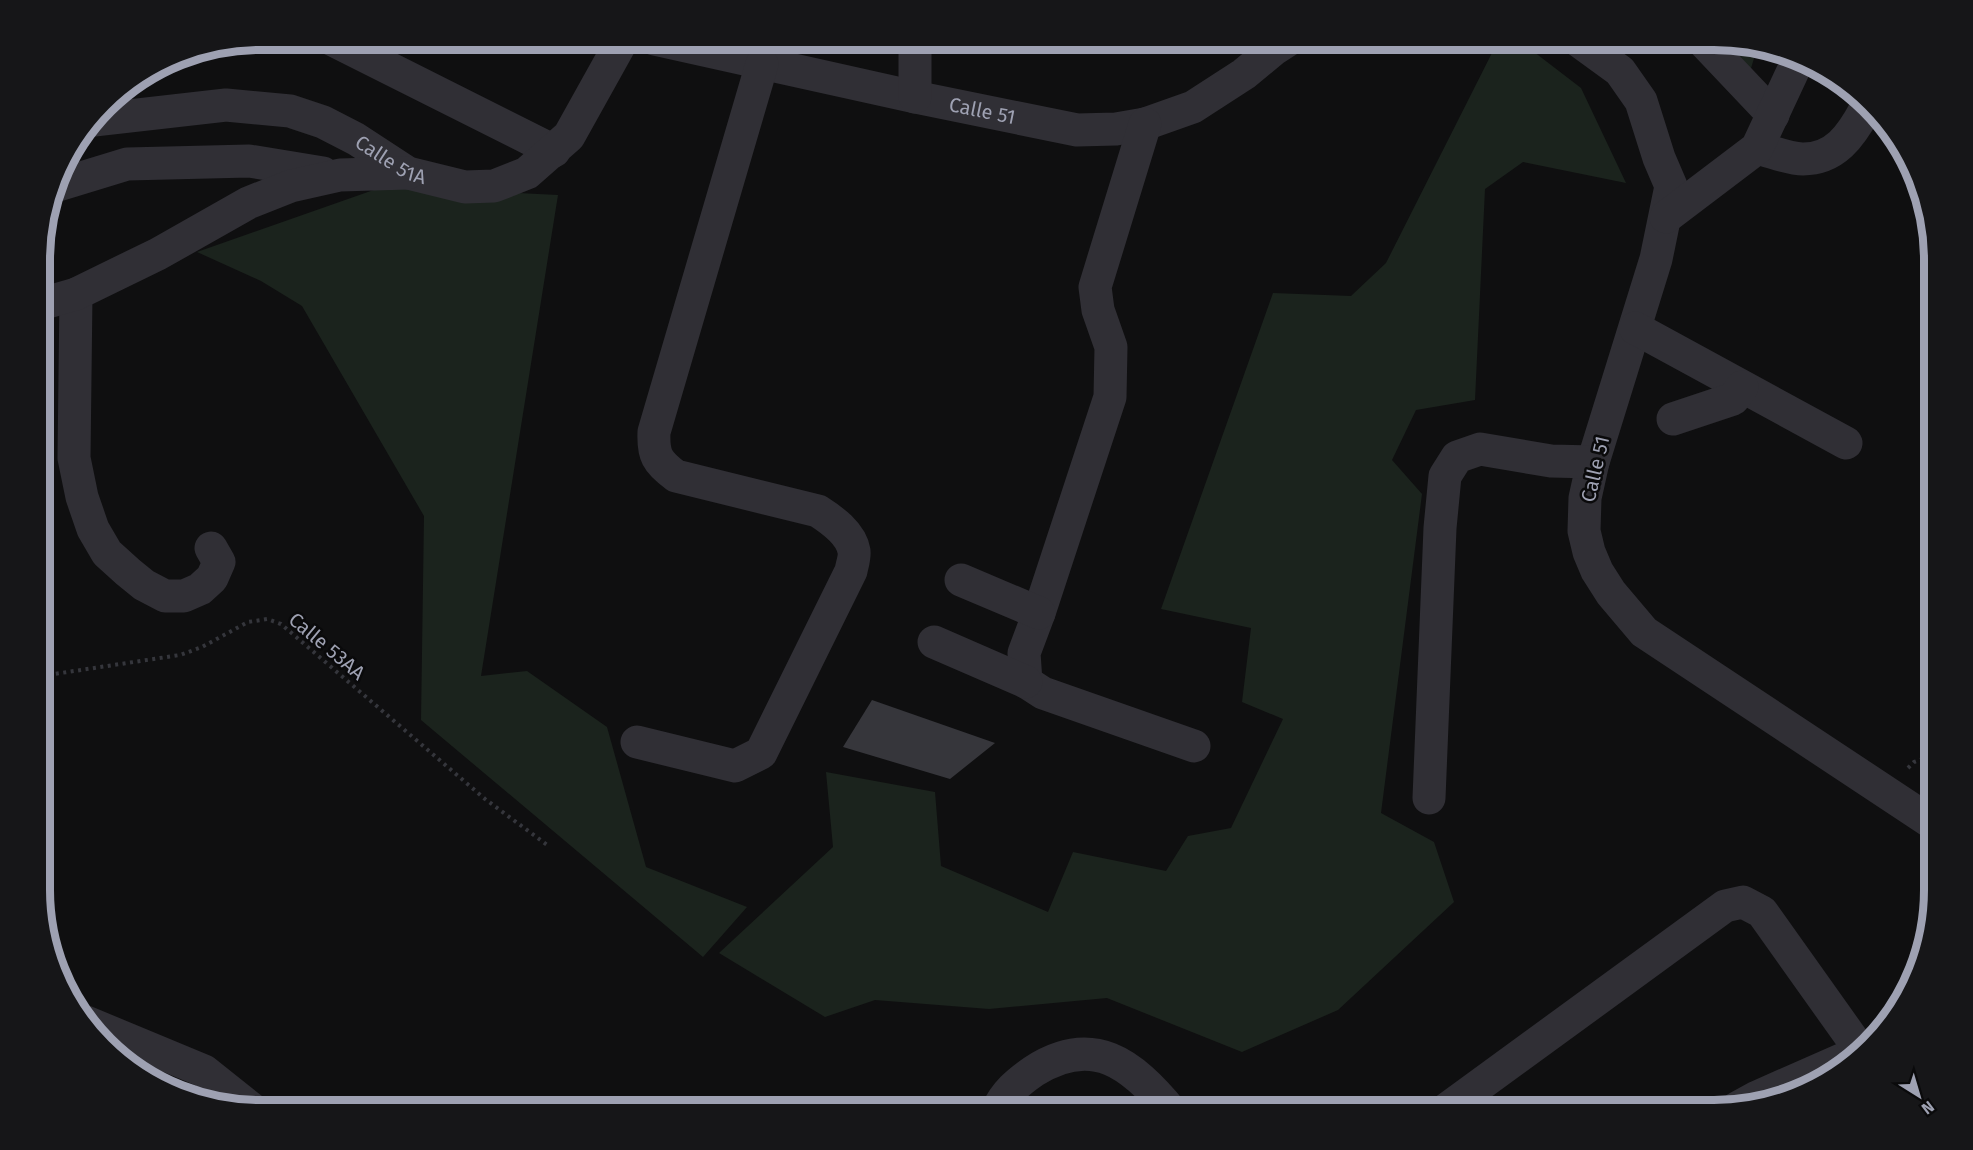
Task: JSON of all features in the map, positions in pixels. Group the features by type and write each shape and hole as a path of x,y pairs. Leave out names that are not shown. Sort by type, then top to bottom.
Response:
{"street":[{"path":"353,50 554,151"},
{"name":"Calle 51A","path":"104,119 226,105 290,111 323,122 356,139 408,173 465,187 494,186 527,173 569,136 617,50"},
{"name":"Calle 51","path":"702,50 1077,130 1116,129 1145,124 1193,107 1244,74 1276,50"},
{"path":"915,50 915,97"},
{"name":"Calle 51","path":"1595,50 1620,71 1641,101 1659,158 1671,186 1656,260 1593,462 1585,498 1584,531 1596,572 1644,632 1923,818"},
{"path":"1711,50 1773,115"},
{"path":"637,742 735,766 761,753 851,571 855,552 836,523 818,511 676,476 662,465 653,450 654,432 762,64"},
{"path":"1666,217 1757,148 1795,66"},
{"path":"1757,148 1801,159 1818,157 1844,143 1856,128 1864,113"},
{"path":"1026,682 1024,653 1110,397 1111,347 1098,310 1095,286 1145,124"},
{"path":"64,183 127,164 249,160 340,176"},
{"path":"50,301 76,294 158,254 248,203 291,186 340,176 408,173"},
{"path":"76,294 74,458 82,498 93,529 107,553 144,585 165,596 184,596 200,589 212,578 219,562 212,548"},
{"path":"1635,328 1846,443"},
{"path":"1672,419 1733,399 1743,387"},
{"path":"1430,798 1440,528 1445,476 1457,457 1480,449 1551,461 1593,462"},
{"path":"961,580 1039,613"},
{"path":"934,642 1026,682 1043,693 1194,746"},
{"path":"1459,1100 1725,906 1743,902 1762,912 1856,1044"},
{"path":"102,1028 204,1071 240,1100"},
{"path":"1002,1100 1021,1080 1056,1060 1076,1054 1099,1055 1115,1060 1134,1072 1162,1100"}],"path":[{"name":"Calle 53AA","path":"50,675 180,655 202,647 248,622 267,619 281,624 485,800 550,847"}],"shaded area":[{"path":"1493,50 1531,50 1581,88 1626,183 1523,162 1485,189 1475,400 1416,410 1392,460 1422,494 1381,813 1434,842 1454,902 1338,1010 1242,1052 1107,998 989,1009 875,1000 825,1017 719,953 833,847 826,772 935,792 941,866 1048,912 1073,852 1166,871 1188,836 1231,828 1283,719 1242,702 1251,628 1161,609 1273,293 1351,296 1386,263"},
{"path":"1726,50 1755,54 1746,85"},
{"path":"385,186 558,195 481,676 527,671 607,727 646,867 747,907 703,957 421,720 424,516 302,306 261,281 197,252"}],"building":[{"path":"872,700 995,743 950,779 843,747"}]}
